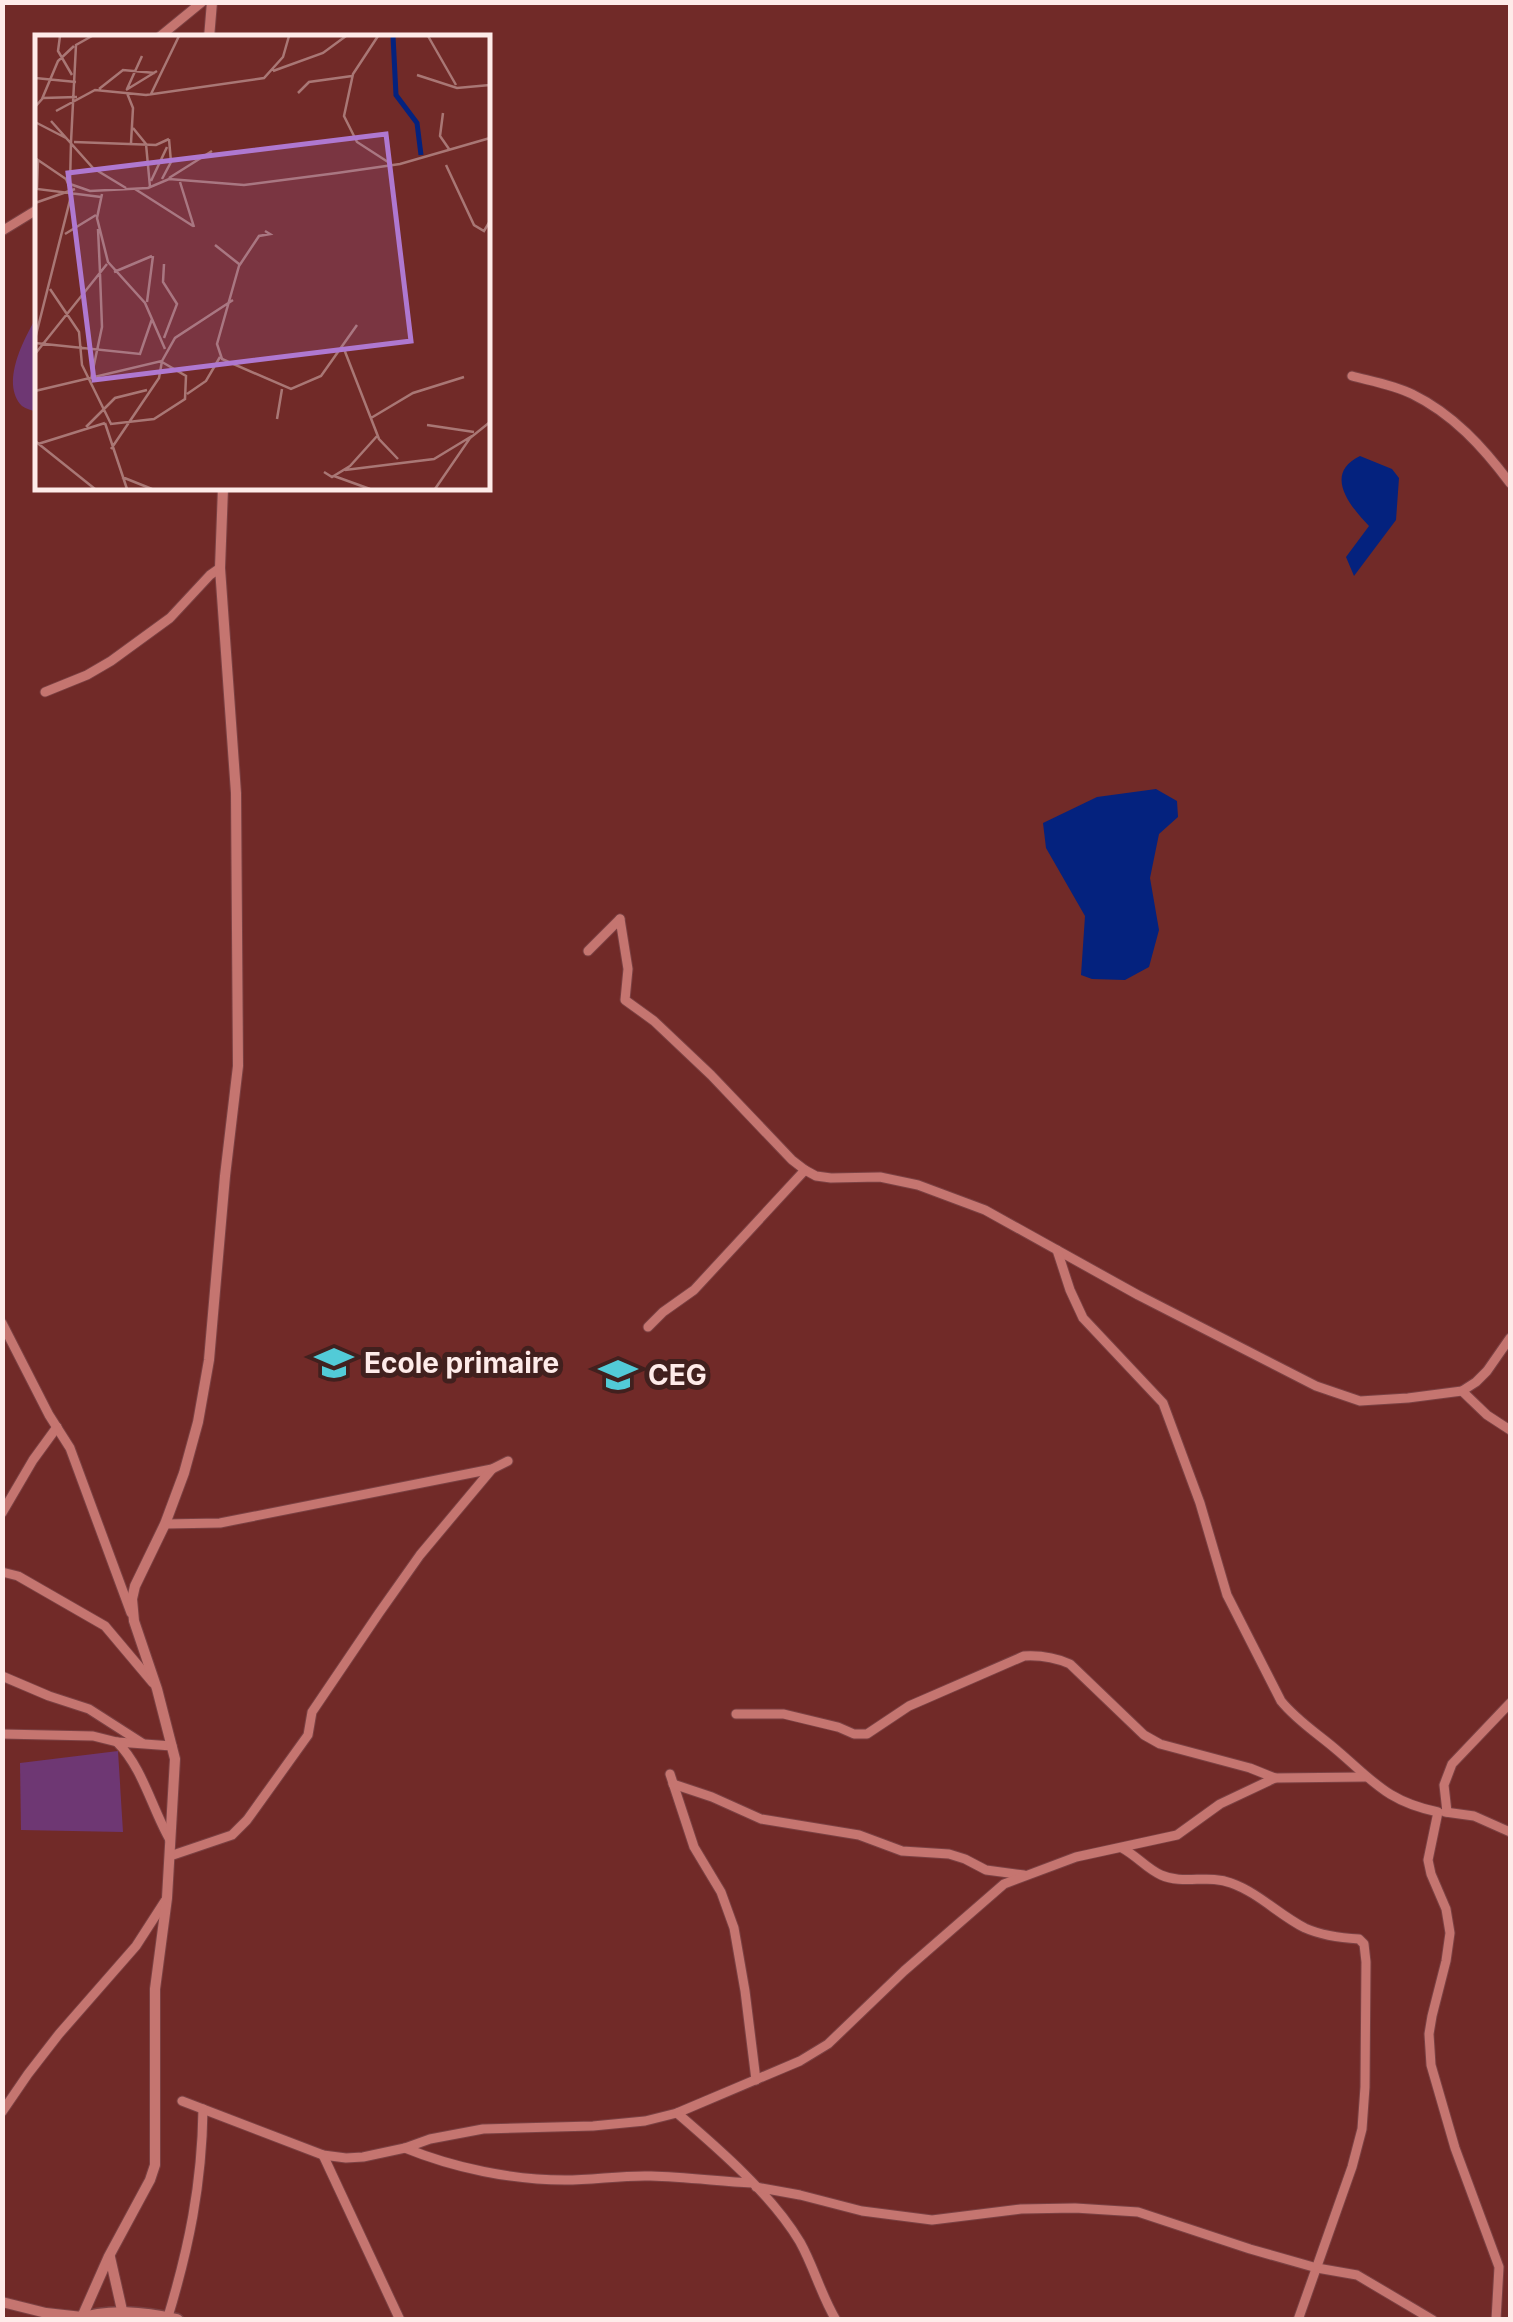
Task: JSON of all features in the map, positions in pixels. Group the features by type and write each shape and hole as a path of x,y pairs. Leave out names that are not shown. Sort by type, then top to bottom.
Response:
{"main road":[{"path":"80,2318 170,2319"}],"street":[{"path":"162,35 202,2"},
{"path":"208,35 212,2"},
{"path":"2,231 35,211"},
{"path":"1352,376 1409,392 1442,411 1484,448 1510,483"},
{"path":"134,1620 135,1586 165,1524 198,1422 209,1360 238,1066 236,792 220,568 223,490"},
{"path":"45,692 74,682 111,661 170,618 220,568"},
{"path":"588,951 620,919 628,969 626,1000 654,1021 805,1170 831,1178 880,1177 918,1185 985,1210 1138,1295 1316,1386 1360,1400 1462,1390 1487,1371 1510,1338"},
{"path":"648,1327 694,1290 805,1170"},
{"path":"1058,1250 1070,1290 1084,1318 1164,1403 1197,1493 1227,1594 1281,1702 1365,1777 1394,1797 1420,1808 1474,1816 1510,1832"},
{"path":"2,1323 48,1416 70,1448 134,1620 175,1759 172,1842 155,1988 156,2164 80,2318 2,2302"},
{"path":"1462,1390 1487,1415 1510,1430"},
{"path":"2,1513 57,1428"},
{"path":"165,1524 220,1523 492,1469 508,1461"},
{"path":"170,1856 232,1835 248,1820 308,1735 312,1712 420,1555 492,1469"},
{"path":"2,1572 18,1576 105,1626 157,1689"},
{"path":"736,1714 784,1714 854,1734 867,1734 920,1702 1024,1656 1040,1656 1070,1664 1144,1735 1160,1744 1275,1778 1365,1777"},
{"path":"2,1676 89,1709 144,1744"},
{"path":"1496,2320 1499,2267 1455,2148 1430,2064 1432,2016 1450,1933 1446,1909 1428,1860 1452,1764 1510,1702"},
{"path":"2,1734 68,1734 172,1746"},
{"path":"117,1742 134,1764 172,1842"},
{"path":"182,2101 322,2155 346,2158 363,2158 482,2129 594,2126 678,2113 800,2061 828,2044 1004,1884 1076,1857 1177,1835 1220,1804 1275,1778"},
{"path":"756,2080 734,1928 721,1892 694,1847 671,1779 761,1819 859,1835 902,1850 949,1854 986,1870 1028,1875"},
{"path":"1122,1848 1160,1875 1231,1882 1308,1929 1331,1937 1359,1939 1364,1944 1362,2129 1298,2320"},
{"path":"2,2112 50,2046 136,1946 167,1898"},
{"path":"170,2319 194,2214 202,2153 202,2109"},
{"path":"678,2113 731,2160 799,2241 836,2320"},
{"path":"406,2148 444,2161 534,2178 650,2176 754,2185 884,2215 932,2220 1021,2210 1138,2212 1225,2242 1357,2275 1433,2320"},
{"path":"322,2155 400,2320"},
{"path":"109,2256 123,2316"}],"shaded area":[{"path":"35,320 35,411 22,406 13,385 16,361"},
{"path":"1360,456 1392,469 1399,478 1396,520 1354,576 1346,557 1369,526 1348,500 1342,481 1349,463"},
{"path":"1156,789 1177,801 1178,817 1159,834 1150,878 1159,930 1149,967 1125,980 1081,975 1085,916 1046,848 1043,823 1097,797"},
{"path":"118,1751 123,1832 21,1830 20,1763"}],"place":[{"name":"Ecole primaire","path":"334,1363"},
{"name":"CEG","path":"618,1375"}]}
